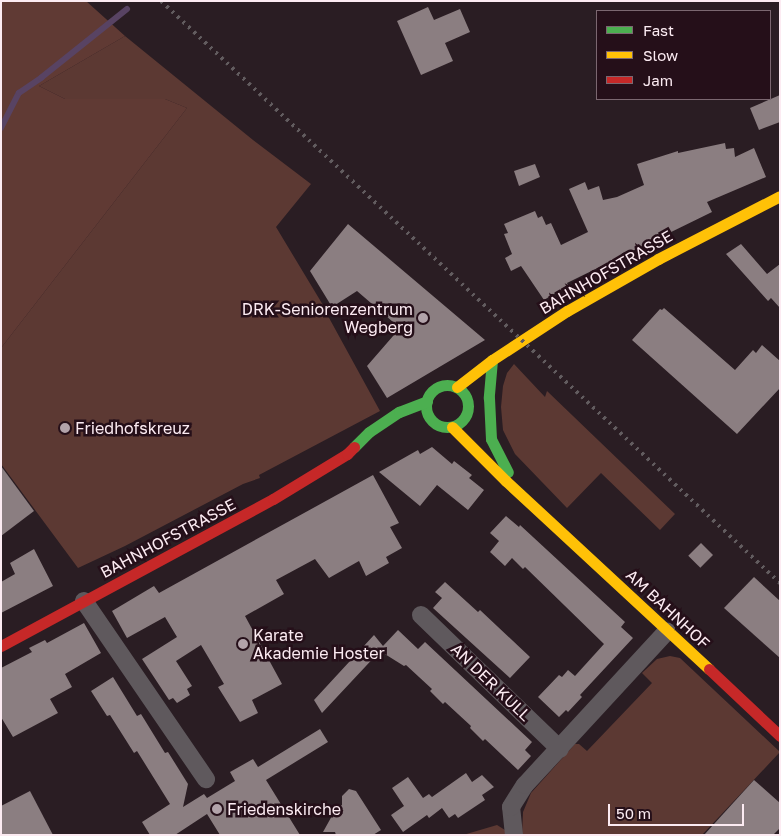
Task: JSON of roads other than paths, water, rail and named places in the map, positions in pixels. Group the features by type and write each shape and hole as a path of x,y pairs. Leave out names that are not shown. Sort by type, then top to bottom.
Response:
{"street":[{"name":"BAHNHOFSTRASSE","path":"1,646 209,535 347,454 380,424 399,412 427,401 438,387 457,387 492,360 581,303 658,259 780,196"},
{"name":"AM BAHNHOF","path":"492,360 489,398 491,439 510,475 534,505"},
{"path":"427,401 426,420 440,426 452,427 466,417 468,404 466,397 457,387"},
{"name":"AM BAHNHOF","path":"466,417 506,481"},
{"name":"AM BAHNHOF","path":"452,427 506,481 534,505 780,736"},
{"name":"BAHNHOFSTRASSE","path":"347,454 365,450 373,445"},
{"path":"84,601 206,779"},
{"name":"AN DER KULL","path":"421,615 560,749"},
{"path":"514,835 511,807 525,785 668,632"}],"waterway":[{"path":"1,128 19,93 41,78 127,9"}],"railway":[{"path":"161,1 780,583"}],"place":[{"name":"DRK-Seniorenzentrum Wegberg","path":"423,318"},
{"name":"Friedhofskreuz","path":"65,428"},
{"name":"Karate Akademie Hoster","path":"243,644"},
{"name":"Friedenskirche","path":"217,809"}]}
